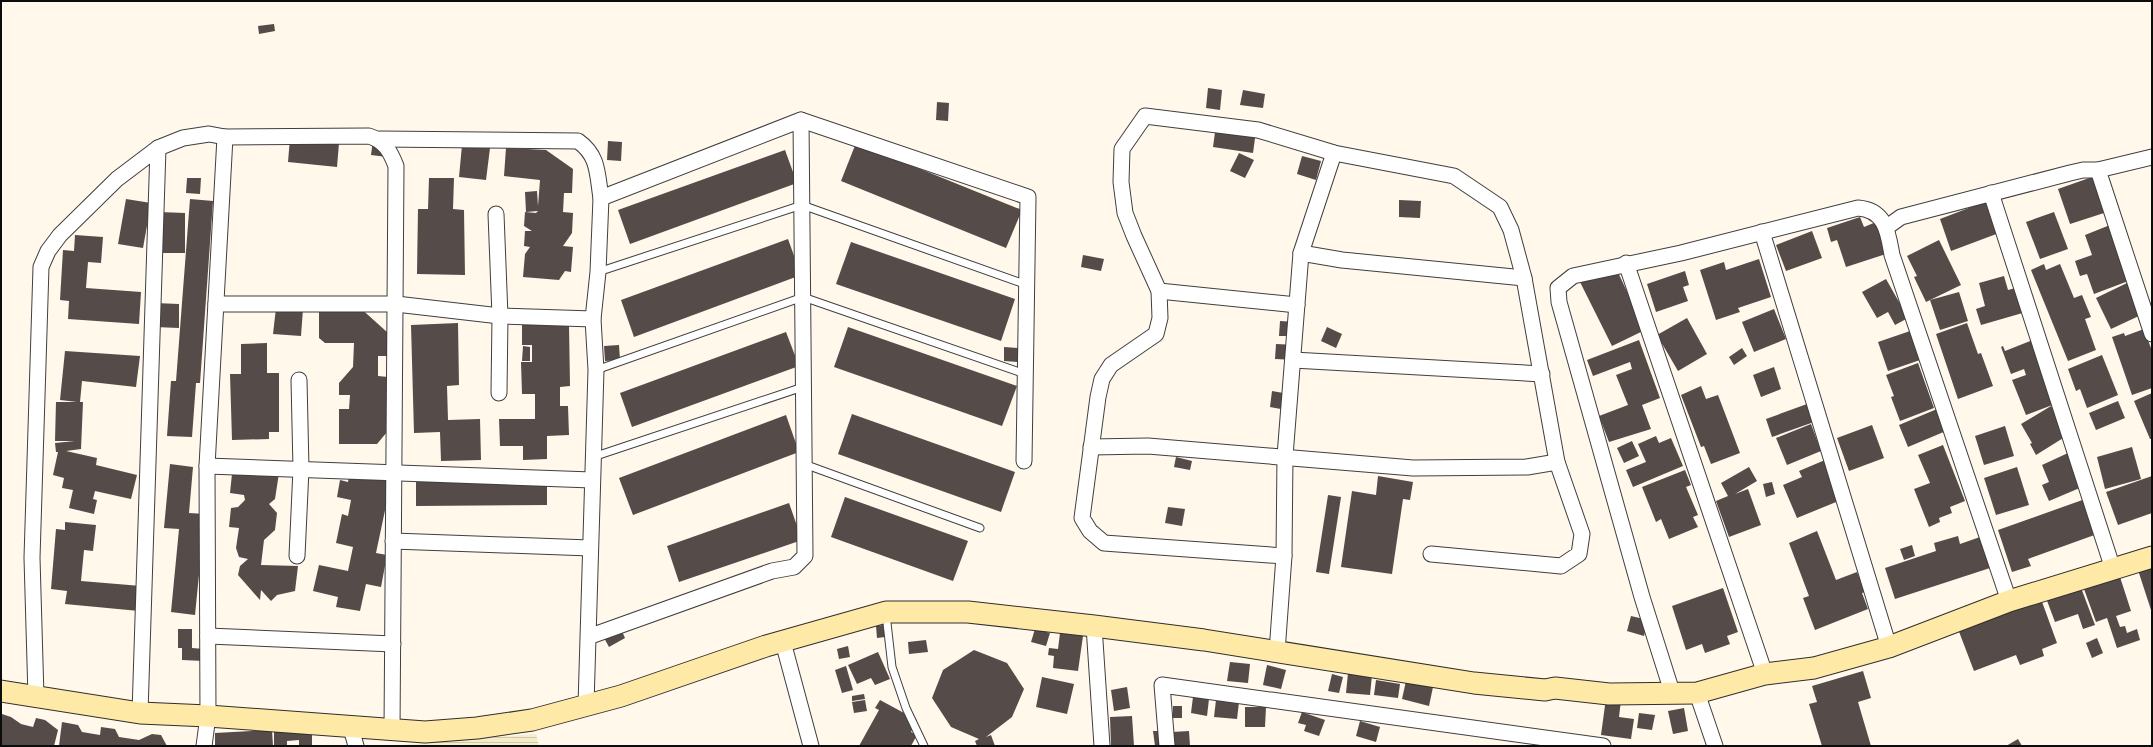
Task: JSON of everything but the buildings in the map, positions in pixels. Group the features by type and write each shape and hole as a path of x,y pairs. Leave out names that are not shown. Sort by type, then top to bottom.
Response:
{"main road":[{"path":"1,691 140,713 208,716 353,737 392,730 425,732 477,728 532,720 621,696 783,642 886,612 968,612 1094,626 1277,652 1482,684 1545,690 1555,688 1609,694 1697,694 1765,674 1814,668 1889,646 2009,602 2152,557"}],"street":[{"path":"1284,556 1104,543 1090,531 1082,518 1091,447 1102,379 1111,365 1156,334 1160,318 1159,291 1125,213 1121,182 1122,149 1145,116 1258,130 1334,153 1454,176 1500,207 1511,230 1524,278 1557,462 1582,534 1580,554 1561,566 1431,554"},
{"path":"601,198 801,120 1028,197 1024,461"},
{"path":"588,637 772,571 794,566 805,556 801,120"},
{"path":"36,697 32,558 41,268 48,251 60,235 117,179 158,148 183,138 209,134 225,137 369,136 380,139 578,141 587,147 594,158 601,198 598,272 594,319 596,370 586,705"},
{"path":"204,746 208,716 207,466 225,137"},
{"path":"380,139 390,150 396,166 392,730"},
{"path":"140,713 158,148"},
{"path":"1277,652 1284,556 1285,456 1301,253 1334,153"},
{"path":"1887,227 1900,217 2083,170 2098,170 2152,157"},
{"path":"2098,170 2152,334"},
{"path":"1991,193 2113,570"},
{"path":"1672,695 1642,597 1559,302 1558,288 1573,276 1626,263 1681,253 1858,208 1867,208 1878,216 1887,227 1892,255 2009,602"},
{"path":"496,214 500,316 499,393"},
{"path":"1762,232 1889,646"},
{"path":"1301,253 1342,260 1524,278"},
{"path":"1626,263 1765,674"},
{"path":"1159,291 1297,305"},
{"path":"216,304 396,304 500,316 594,319"},
{"path":"1293,360 1542,374"},
{"path":"297,556 301,469 299,380"},
{"path":"1091,447 1148,446 1285,456 1413,468 1527,467 1557,462"},
{"path":"207,466 592,480"},
{"path":"393,541 590,548"},
{"path":"1094,626 1102,746"},
{"path":"208,636 393,644"},
{"path":"783,642 811,746"},
{"path":"1167,746 1162,685 1603,746"},
{"path":"1697,694 1714,746"}],"lane":[{"path":"598,272 802,205 1027,285"},
{"path":"596,370 803,297 1025,374"},
{"path":"593,456 803,387"},
{"path":"804,464 980,528"},
{"path":"886,612 892,667 906,708 924,746"}],"shaded area":[{"path":"536,734 539,746 389,746"}]}
